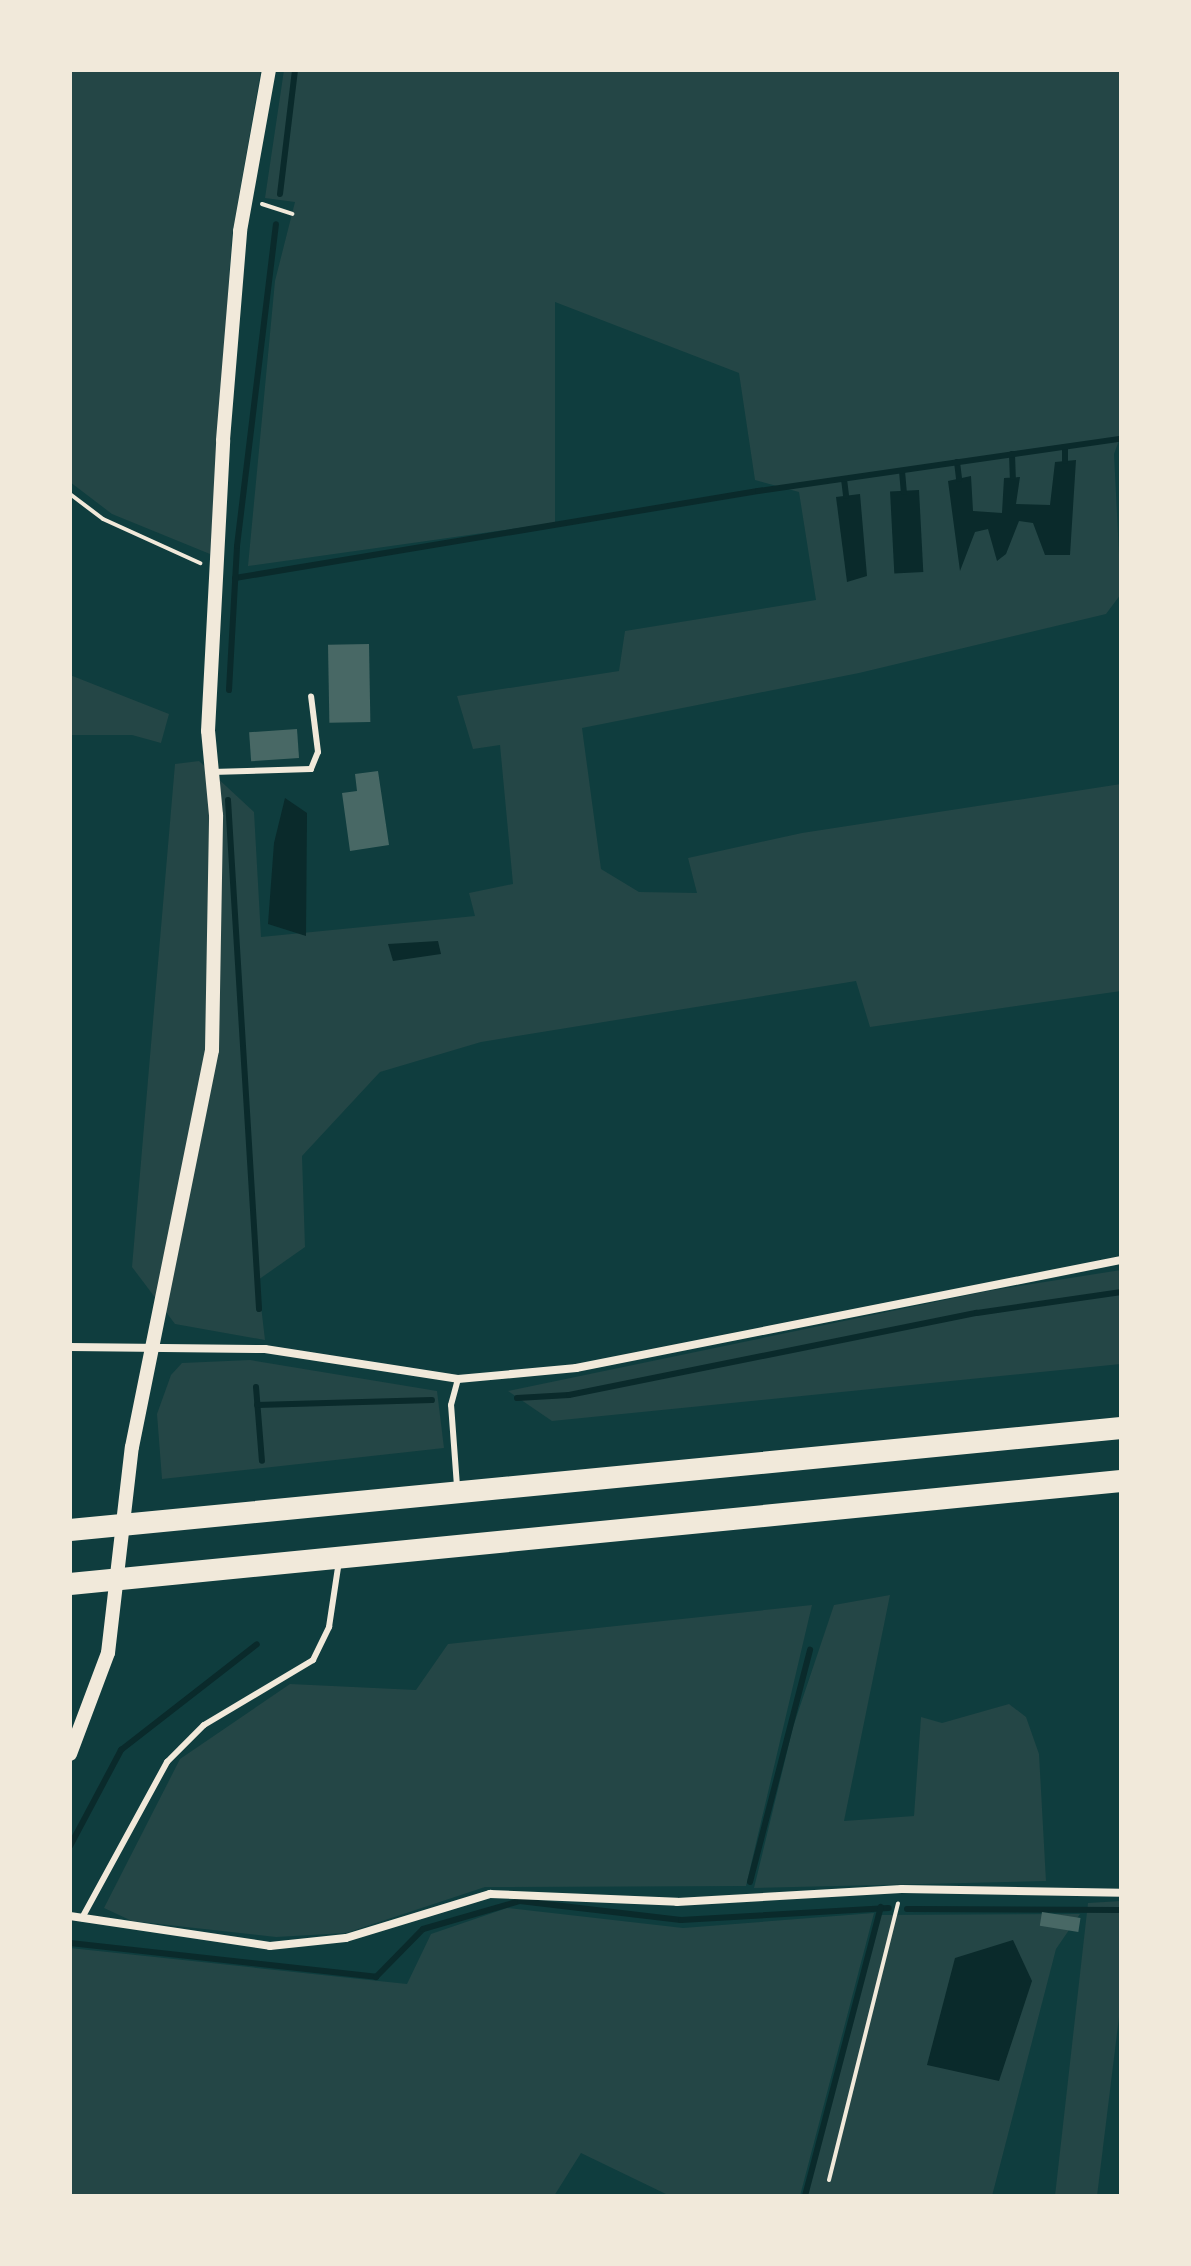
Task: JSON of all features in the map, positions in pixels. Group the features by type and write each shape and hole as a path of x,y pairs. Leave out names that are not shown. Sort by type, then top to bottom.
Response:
{"highway":[{"path":"70,1530 1121,1428"},
{"path":"70,1584 1121,1481"}],"street":[{"path":"70,1754 108,1653 132,1447 212,1050 216,934 208,731 217,571 245,198 269,70"},
{"path":"70,1347 265,1349 458,1379 576,1368 1121,1260"},
{"path":"70,1916 270,1946 346,1938 490,1894 677,1902 902,1889 1121,1893"}],"lane":[{"path":"212,772 311,769 318,752 311,696"},
{"path":"457,1492 451,1405 458,1379"},
{"path":"82,1918 167,1762 204,1725 313,1660 329,1627 339,1557"}],"path":[{"path":"245,198 292,214"},
{"path":"70,494 103,519 217,571"},
{"path":"829,2180 902,1889"}],"shaded area":[{"path":"70,70 261,70 232,235 210,554 112,514 70,482"},
{"path":"284,70 1121,70 1121,435 1114,454 1121,594 1106,614 859,673 582,728 601,869 639,892 697,893 688,858 802,833 1121,784 1121,991 870,1027 856,981 481,1042 380,1072 302,1156 305,1247 258,1280 265,1340 175,1324 132,1267 175,764 199,761 254,812 261,937 475,916 469,893 513,884 500,745 473,749 457,696 619,671 625,631 816,600 799,492 755,480 739,373 555,302 555,523 248,566 275,281 295,202 265,198"},
{"path":"1076,460 1070,555 1045,555 1033,523 1019,521 1006,554 997,561 988,529 975,532 960,571 948,481 971,476 973,511 1002,513 1004,478 1020,477 1016,504 1050,505 1055,462"},
{"path":"919,490 923,572 894,573 890,492"},
{"path":"860,494 867,576 847,582 836,497"},
{"path":"70,675 169,714 161,743 132,735 70,735"},
{"path":"285,798 307,813 306,936 268,924 274,843"},
{"path":"438,941 441,954 393,961 388,944"},
{"path":"1121,1270 1121,1364 552,1421 508,1391 988,1291"},
{"path":"250,1360 437,1391 444,1448 162,1479 157,1414 171,1375 182,1363"},
{"path":"890,1595 844,1821 914,1816 921,1717 942,1723 1009,1704 1026,1717 1039,1754 1046,1881 754,1888 793,1727 834,1605"},
{"path":"812,1605 746,1886 485,1887 346,1933 276,1937 132,1921 104,1908 180,1759 290,1684 416,1690 448,1644"},
{"path":"1121,1901 1121,2001 1097,2196 1055,2196 1088,1903"},
{"path":"507,1908 683,1928 874,1913 800,2196 670,2196 581,2153 554,2196 70,2196 70,1948 407,1984 431,1934"},
{"path":"1080,1914 1056,1949 992,2196 807,2196 880,1915"},
{"path":"1013,1940 1032,1981 999,2081 927,2065 955,1958"}],"building":[{"path":"369,644 370,722 329,723 328,645"},
{"path":"297,729 299,758 251,761 249,732"},
{"path":"378,771 389,845 350,851 342,793 357,791 355,774"},
{"path":"1042,1912 1081,1918 1078,1932 1040,1926"}],"waterway":[{"path":"280,194 295,70"},
{"path":"229,690 237,546 276,224"},
{"path":"235,578 758,491 1121,439"},
{"path":"1065,447 1065,461"},
{"path":"1012,454 1013,477"},
{"path":"957,462 959,479"},
{"path":"902,471 904,492"},
{"path":"844,479 846,496"},
{"path":"228,800 259,1309"},
{"path":"517,1398 569,1395 977,1313 1121,1292"},
{"path":"256,1387 262,1461"},
{"path":"257,1405 432,1400"},
{"path":"70,1846 121,1750 257,1644"},
{"path":"750,1882 810,1650"},
{"path":"70,1943 376,1977 423,1929 520,1901 681,1920 889,1908"},
{"path":"805,2196 881,1907"},
{"path":"907,1909 1120,1910"}]}
